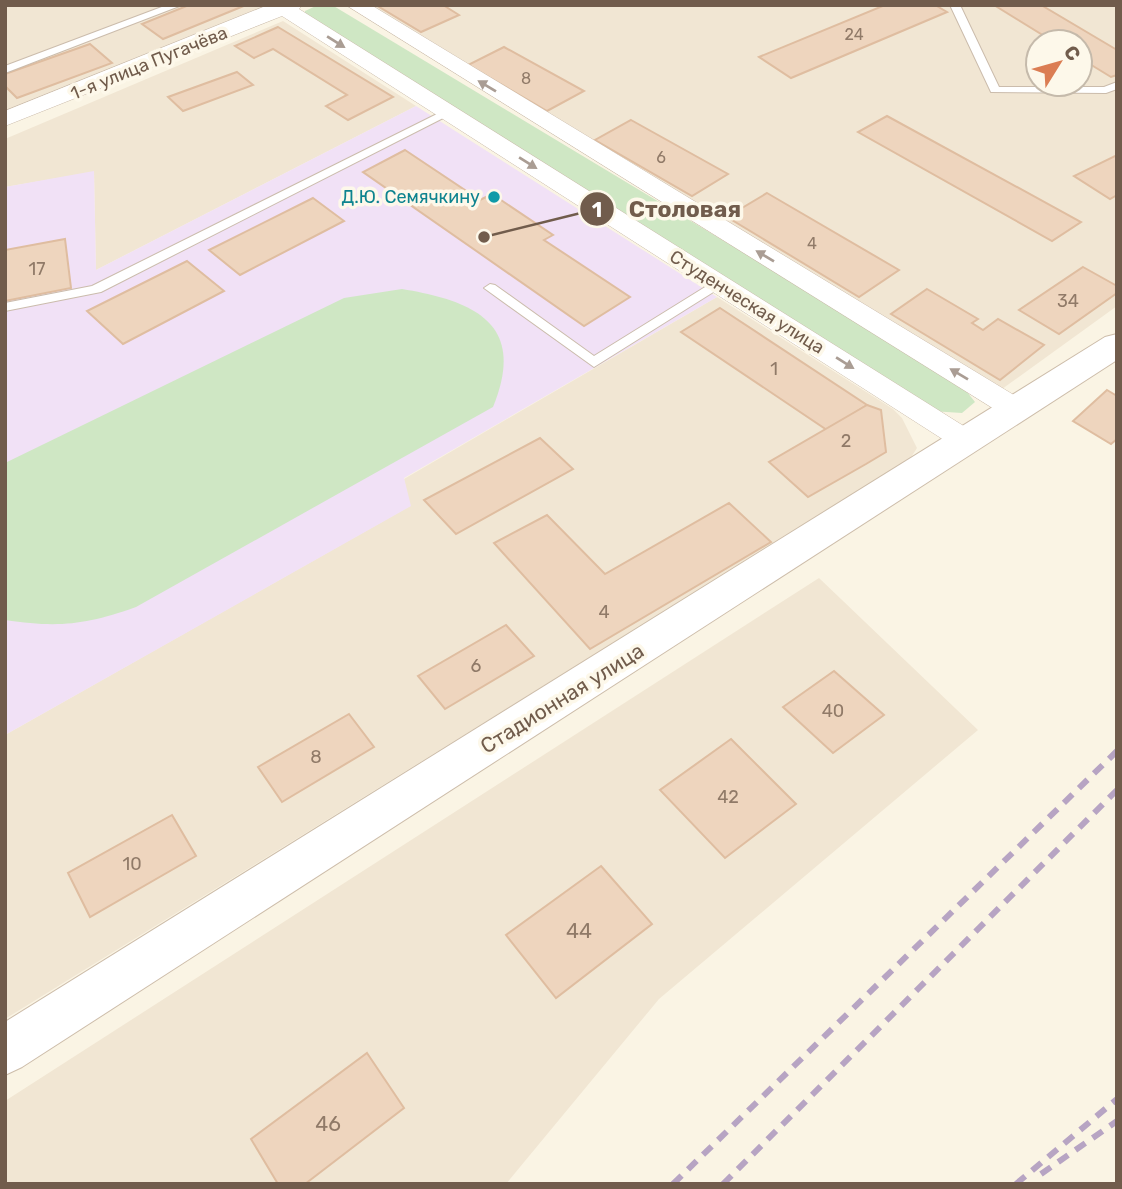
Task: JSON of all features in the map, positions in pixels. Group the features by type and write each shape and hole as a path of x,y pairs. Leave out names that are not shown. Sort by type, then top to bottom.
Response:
{"street":[{"path":"355,5 1017,410"},
{"name":"Студенческая улица","path":"285,6 447,112 968,442"},
{"name":"1-я улица Пугачёва","path":"5,119 285,6"},
{"name":"Стадионная улица","path":"5,1050 968,442 1117,345"}],"lane":[{"path":"5,70 177,5"},
{"path":"955,5 995,90 1106,90 1117,85"},
{"path":"5,307 96,289 447,112"},
{"path":"490,288 594,362 718,283"}],"shaded area":[{"path":"5,5 259,5 264,8 5,112"},
{"path":"368,5 1117,5 1117,306 1002,389"},
{"path":"283,21 416,106 96,270 94,172 5,187 5,139"},
{"path":"416,106 717,297 404,478 411,506 5,735 5,187 94,171 96,270"},
{"path":"717,297 893,409 902,418 917,448 910,459 5,1019 5,735 410,506 404,479"},
{"path":"819,578 978,730 659,999 506,1184 5,1184 5,1101"}],"green space":[{"path":"318,5 332,5 960,383 975,402 962,413 931,411 304,17 305,11"},
{"path":"402,289 452,301 488,321 498,336 503,355 502,379 493,407 136,607 101,618 71,623 41,624 5,620 5,463 344,298"}],"building":[{"path":"189,5 246,5 163,39 142,24"},
{"path":"376,5 443,5 459,15 421,32"},
{"path":"885,5 935,5 947,12 791,78 759,57"},
{"path":"994,5 1041,5 1080,28 1031,28"},
{"path":"278,27 393,97 348,120 326,106 347,95 273,49 254,58 235,46"},
{"path":"1094,36 1117,50 1117,75 1111,77 1094,67"},
{"path":"90,44 112,63 17,98 5,86 5,74"},
{"path":"504,47 584,91 547,111 468,65"},
{"path":"237,72 253,85 183,111 168,97"},
{"path":"887,116 1081,222 1052,241 858,132"},
{"path":"631,120 728,174 692,196 595,140"},
{"path":"405,150 480,200 492,194 553,235 544,240 630,297 584,326 363,172"},
{"path":"1117,155 1117,195 1110,199 1074,176"},
{"path":"767,193 899,270 859,297 727,217"},
{"path":"313,198 344,221 240,275 209,250"},
{"path":"65,239 71,288 5,301 5,250"},
{"path":"187,261 224,291 123,344 87,311"},
{"path":"1083,267 1117,286 1117,293 1059,334 1019,310"},
{"path":"927,289 978,319 972,323 983,330 998,319 1044,345 1000,380 891,314"},
{"path":"720,308 867,405 827,430 681,332"},
{"path":"1107,390 1117,396 1117,439 1111,444 1073,421"},
{"path":"867,405 881,410 886,452 866,464 808,497 769,462"},
{"path":"540,438 573,469 456,534 424,500"},
{"path":"729,503 771,542 590,649 494,543 547,515 605,574"},
{"path":"506,625 534,656 445,709 418,676"},
{"path":"834,671 884,715 833,753 783,707"},
{"path":"349,714 374,747 282,802 258,767"},
{"path":"731,739 796,804 725,858 660,790"},
{"path":"172,815 196,856 90,917 68,873"},
{"path":"601,866 652,924 556,998 506,935"},
{"path":"367,1053 404,1108 305,1184 278,1184 251,1139"}],"railway":[{"path":"673,1184 1117,751"},
{"path":"723,1184 1117,790"},
{"path":"1016,1184 1117,1099"},
{"path":"1041,1174 1117,1121"}],"place":[{"name":"Д.Ю. Семячкину","path":"494,197"},
{"name":"Столовая","path":"484,237"}]}
